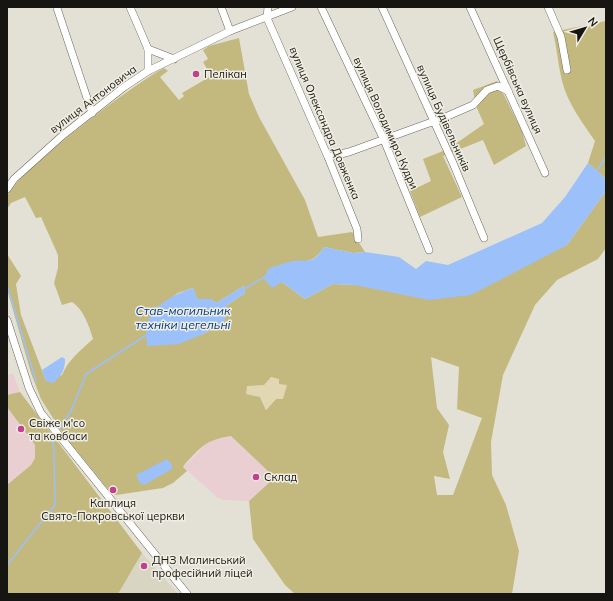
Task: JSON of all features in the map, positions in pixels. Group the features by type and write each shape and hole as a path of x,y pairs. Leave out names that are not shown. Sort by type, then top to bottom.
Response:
{"street":[{"path":"58,7 92,113"},
{"path":"130,7 148,49 148,71"},
{"path":"221,7 230,31"},
{"path":"267,18 268,7"},
{"name":"вулиця Антоновича","path":"7,189 14,179 45,151 124,87 148,71 230,31 267,18 292,7"},
{"name":"вулиця Володимира Кудри","path":"321,7 384,140 429,250"},
{"name":"вулиця Будівельників","path":"382,7 484,238"},
{"name":"Щербівська вулиця","path":"470,7 545,173"},
{"path":"548,7 561,37 567,70"},
{"name":"вулиця Олександра Довженка","path":"267,18 328,157 357,229 358,239"},
{"path":"148,49 174,59"},
{"path":"328,157 349,152 434,122 473,105 487,90 498,86 508,91"},
{"path":"7,320 32,395 39,409 55,432 187,594"}],"shaded area":[{"path":"606,21 606,179 588,163 595,141 568,97 561,75 553,32"},
{"path":"239,38 249,94 259,117 305,200 318,237 352,232 365,252 353,253 324,247 318,255 311,260 293,261 282,282 305,299 333,284 355,285 545,255 567,245 606,191 606,248 598,259 557,280 535,305 503,375 491,442 492,475 506,505 519,551 512,594 295,594 285,585 253,539 249,501 271,481 270,473 231,436 210,442 200,448 183,467 187,471 173,483 163,488 116,495 111,493 63,434 41,399 31,373 7,289 7,254 21,276 16,284 21,315 46,381 62,375 71,360 93,339 86,319 80,309 72,302 62,305 54,283 58,268 58,255 41,217 36,218 25,197 11,203 7,209 7,197 15,185 31,169 78,128 129,90 164,68 168,71 160,77 179,100 184,96 182,93 211,76 203,62 208,59 203,50 209,46","holes":["244,286 245,293 226,306 225,320 219,326 201,335 156,309 178,293 193,288 198,300 211,299 216,303","431,357 459,367 457,409 482,418 453,495 437,495 434,476 450,479 443,452 449,425 437,408","271,377 276,379 279,384 276,399 266,410 260,397"]},
{"path":"497,81 522,131 526,146 494,165 483,140 443,156 462,197 420,217 410,191 431,181 423,159 448,149 484,124 476,106 473,90"},
{"path":"13,373 20,392 7,399 7,376"},
{"path":"20,392 142,553 118,594 7,594 7,485 31,465 35,458 35,445 7,407 7,395"},
{"path":"7,407 35,445 35,458 31,465 7,485"},
{"path":"231,436 270,473 271,481 249,501 223,500 218,498 183,467 212,439"},
{"name":"ДНЗ Малинський професійний ліцей","path":"142,553 178,594 118,594"}],"sand":[{"path":"271,377 279,379 279,384 287,385 283,399 276,399 266,410 260,397 246,394 247,386 264,385"}],"water":[{"path":"588,163 606,179 606,191 567,245 471,295 429,300 355,285 333,284 305,299 282,282 272,288 264,279 269,268 294,261 312,260 324,247 353,253 365,252 399,257 416,269 426,261 448,265 542,223 565,197"},
{"name":"Став-могильник техніки цегельні","path":"244,286 245,293 226,306 225,320 219,326 179,344 147,346 146,330 148,321 156,309 167,300 194,288 198,299 212,299 216,303"},
{"path":"62,357 65,359 65,363 60,375 53,383 46,381 42,370"},
{"path":"167,459 172,465 172,469 144,485 140,483 136,475"}],"waterway":[{"path":"596,172 606,157"},
{"path":"244,289 266,276"},
{"path":"8,288 36,381"},
{"path":"60,429 72,409 86,374 148,334"},
{"path":"7,565 55,505 54,449 51,436"}],"place":[{"name":"Пелікан","path":"196,74"},
{"name":"Свіже м'со та ковбаси","path":"21,429"},
{"name":"Склад","path":"256,477"},
{"name":"Каплиця Свято-Покровської церкви","path":"113,490"},
{"name":"ДНЗ Малинський професійний ліцей","path":"144,566"}]}
